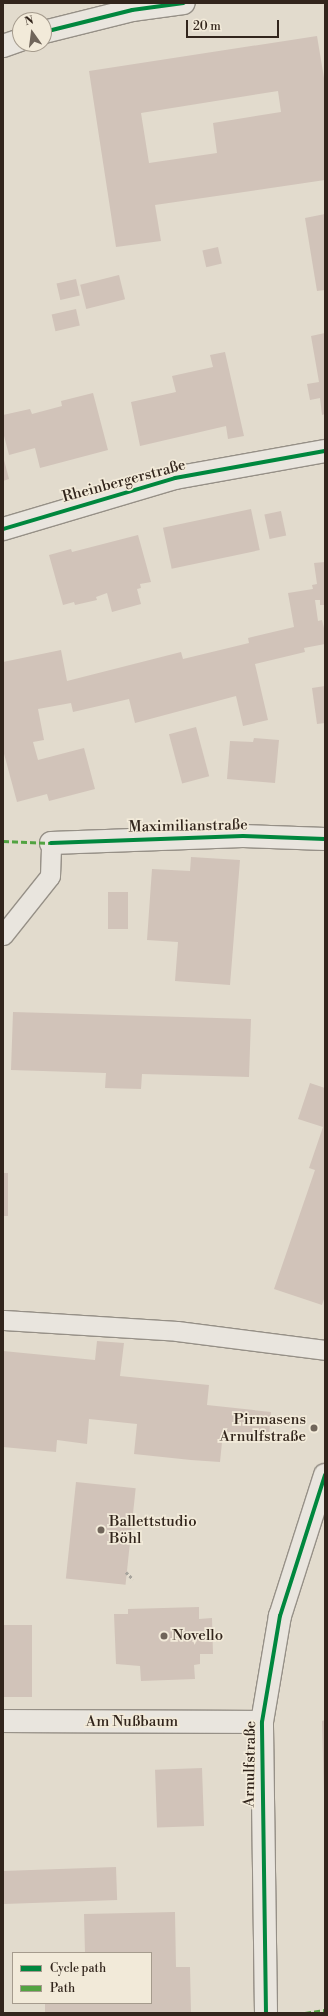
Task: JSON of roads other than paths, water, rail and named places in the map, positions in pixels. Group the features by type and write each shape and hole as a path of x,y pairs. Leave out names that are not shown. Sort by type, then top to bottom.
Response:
{"street":[{"path":"52,30 132,10 184,3"},
{"name":"Rheinbergerstraße","path":"3,529 175,478 325,450"},
{"name":"Maximilianstraße","path":"51,843 243,836 325,839"},
{"name":"Arnulfstraße","path":"266,2013 262,1722 280,1616 325,1475"},
{"name":"Am Nußbaum","path":"3,1721 262,1722"}],"lane":[{"name":"Maximilianstraße","path":"3,935 50,876 51,843"},
{"path":"4,1320 177,1331 325,1350"}],"place":[{"name":"Pirmasens Arnulfstraße","path":"314,1428"},
{"name":"Ballettstudio Böhl","path":"101,1530"},
{"name":"Novello","path":"164,1636"}]}
